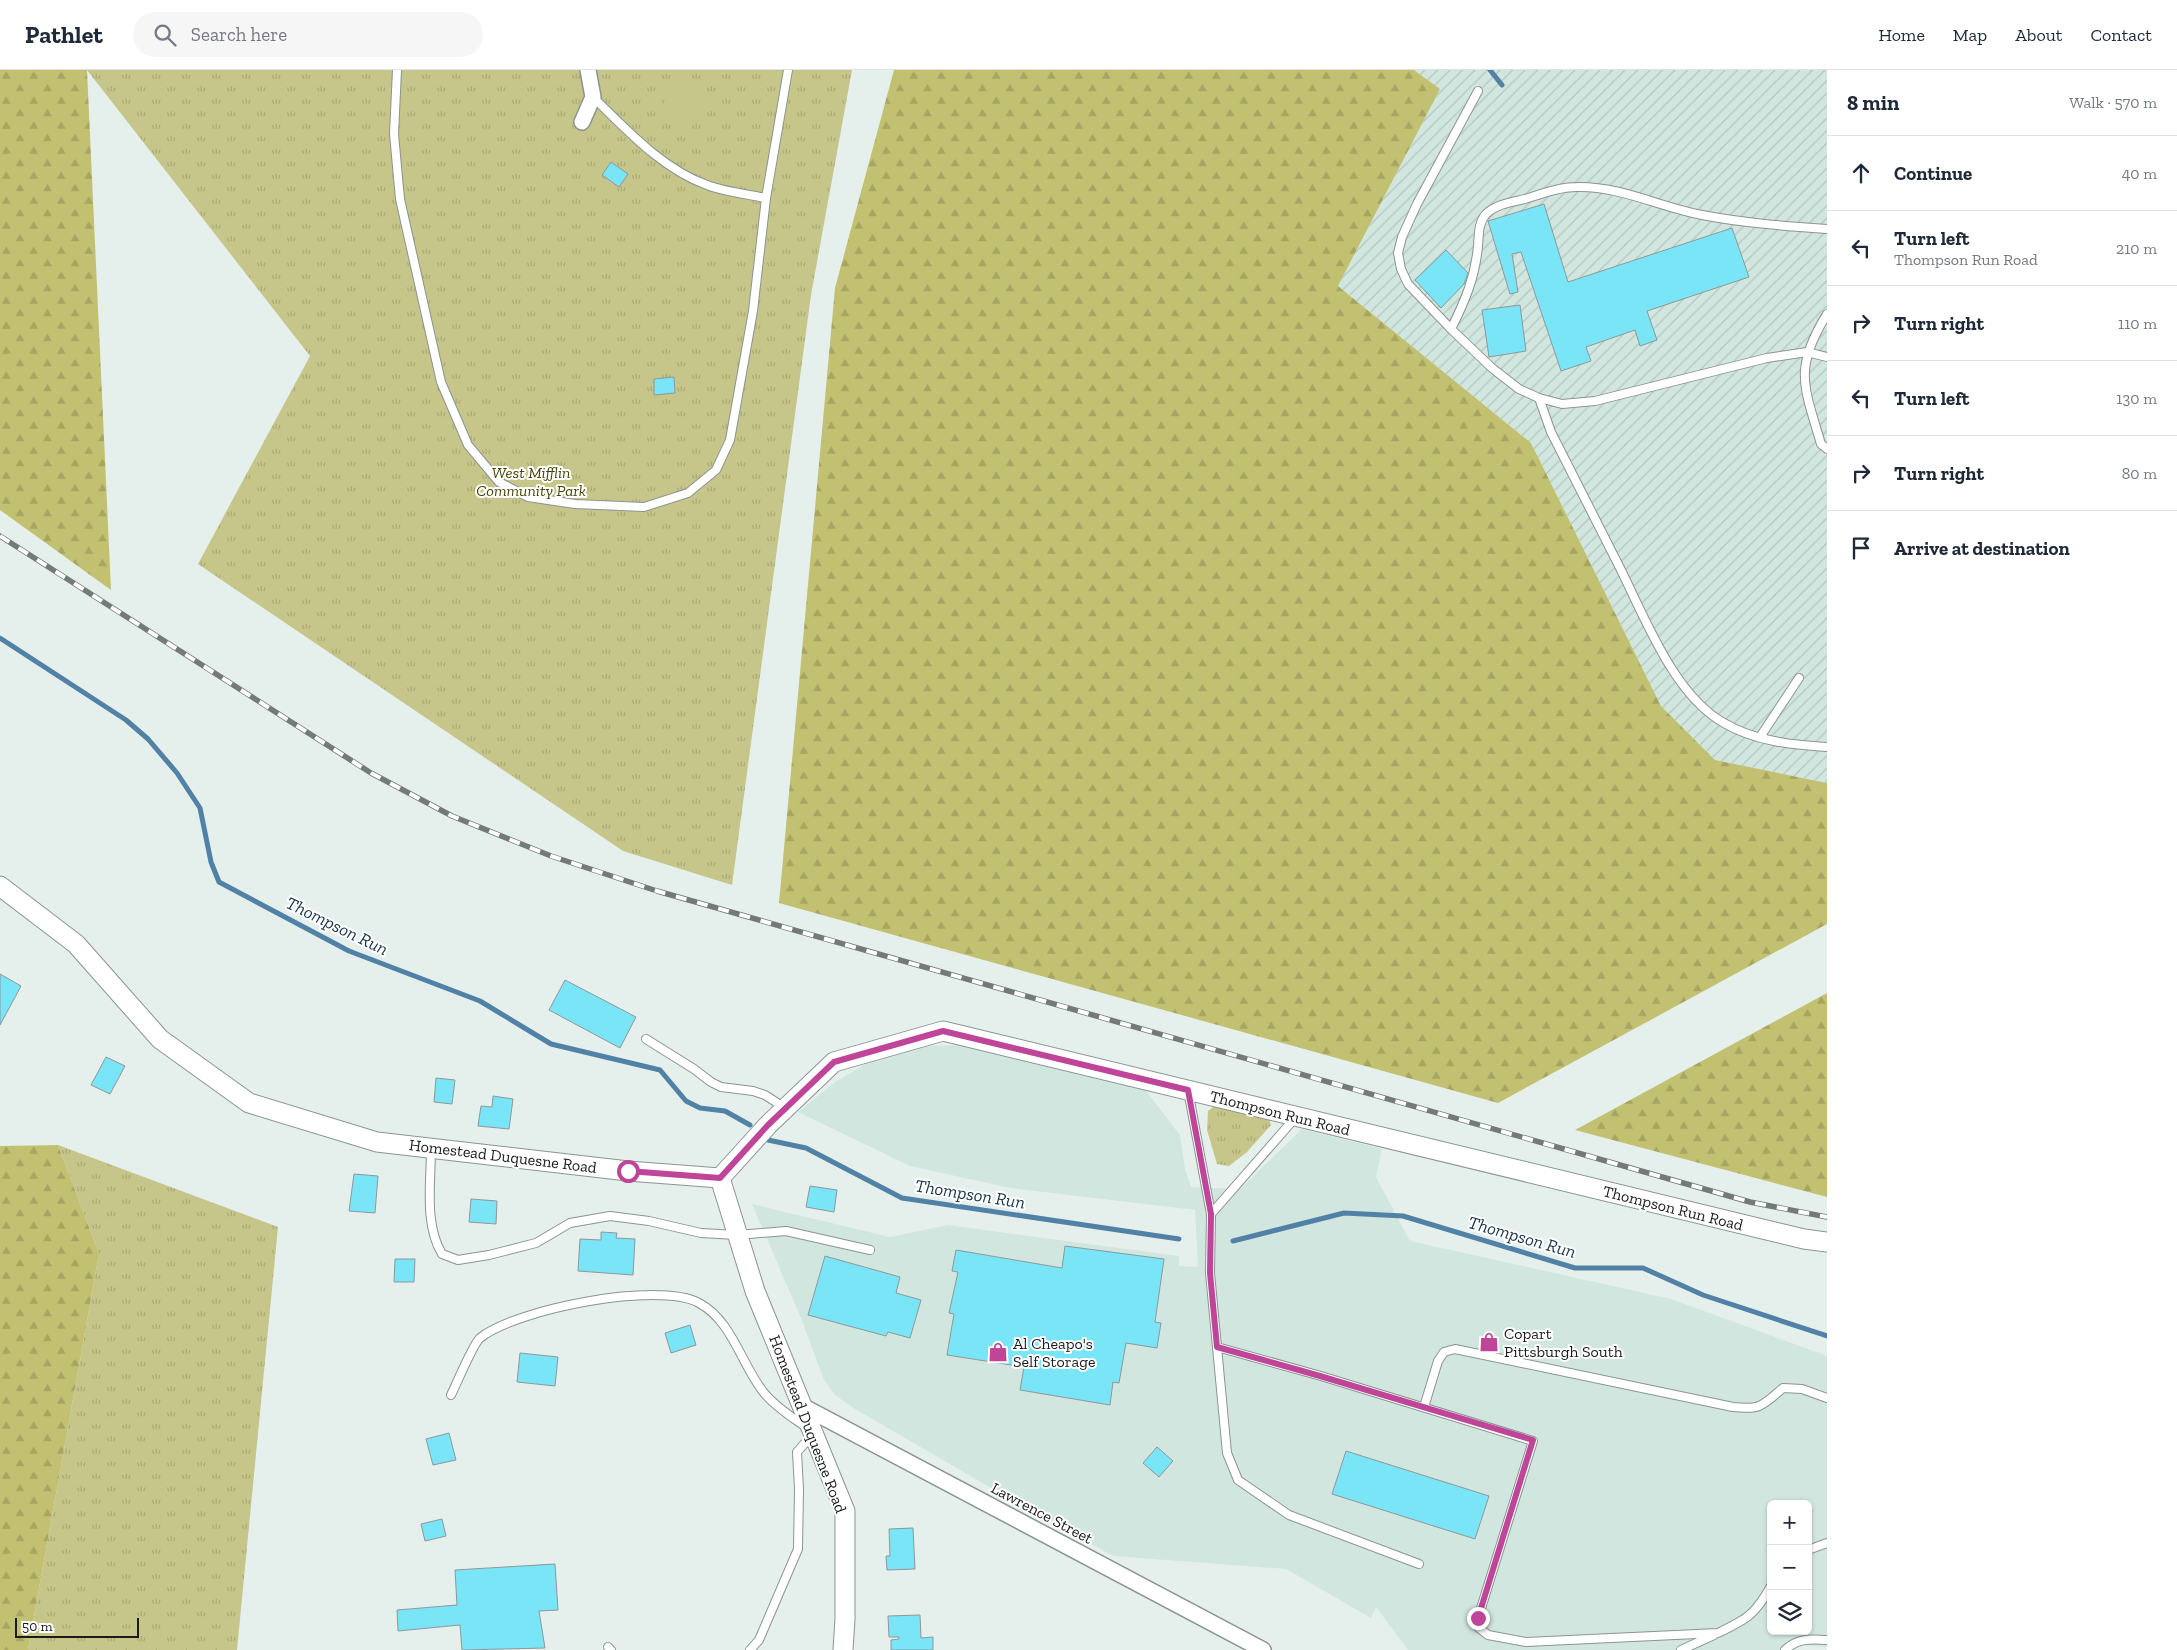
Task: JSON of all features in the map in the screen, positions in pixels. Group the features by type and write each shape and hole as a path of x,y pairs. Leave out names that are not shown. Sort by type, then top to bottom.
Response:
{"street":[{"path":"582,122 593,97 588,70"},
{"name":"Homestead Duquesne Road","path":"0,886 76,944 160,1039 249,1103 377,1142 628,1171 720,1178 755,1291 845,1510 845,1619 842,1650"},
{"name":"Thompson Run Road","path":"720,1178 785,1108 834,1062 943,1031 1804,1239 1827,1242"},
{"name":"Lawrence Street","path":"804,1407 1263,1650"}],"lane":[{"path":"396,70 394,134 400,199 441,382 468,445 498,482 528,497 575,504 644,507 688,493 716,470 730,440 753,311 766,198 788,70"},
{"path":"1478,91 1417,204 1402,237 1398,253 1401,269 1408,284 1451,329 1492,368 1519,390 1562,404 1595,401 1767,358 1807,352 1827,357"},
{"path":"593,97 627,130 678,172 707,186 766,198"},
{"path":"1451,329 1465,301 1476,270 1479,230 1484,218 1496,207 1549,192 1575,187 1606,188 1700,214 1758,225 1827,229"},
{"path":"1827,314 1807,352 1804,374 1806,392 1821,444 1827,449"},
{"path":"1539,398 1551,432 1669,666 1698,701 1724,723 1760,737 1798,745 1827,747"},
{"path":"1760,737 1799,678"},
{"path":"646,1039 721,1087 766,1095 785,1108"},
{"path":"1188,1090 1211,1214 1210,1273 1227,1453 1238,1480 1289,1515 1419,1564"},
{"path":"1211,1214 1296,1117"},
{"path":"431,1148 430,1208 435,1242 442,1254 458,1260 489,1256 536,1243 570,1223 610,1216 648,1221 701,1233 737,1234 786,1230 870,1250"},
{"path":"451,1395 479,1339 508,1322 567,1304 628,1296 674,1297 699,1302 716,1316 764,1393 782,1410 814,1432 797,1452 799,1489 798,1549 759,1640 750,1650"},
{"path":"1217,1347 1533,1440 1478,1618 1479,1628 1488,1634 1526,1642 1718,1633"},
{"path":"1424,1407 1438,1361 1444,1352 1455,1349 1752,1410 1765,1403 1782,1388 1802,1389 1827,1398"},
{"path":"1812,1549 1827,1544"},
{"path":"1681,1650 1745,1620 1755,1612 1769,1590"},
{"path":"1785,1650 1793,1642 1807,1639 1827,1640"}],"shaded area":[{"path":"1414,70 1827,70 1827,783 1715,760 1661,706 1531,443 1338,286 1440,89"},
{"name":"Copart Pittsburgh South","path":"964,1045 1143,1087 1180,1135 1185,1169 1191,1187 1240,1189 1302,1129 1382,1149 1376,1177 1410,1241 1671,1299 1827,1356 1827,1647 1797,1645 1792,1650 1408,1650 1376,1607 1371,1618 1286,1569 1113,1556 855,1409 835,1395 824,1380 801,1318 752,1204 890,1237 948,1225 1179,1256 1179,1266 1198,1267 1195,1210 1010,1188 910,1166 798,1112 835,1082 862,1066 895,1052 923,1046"}],"green space":[{"path":"0,70 87,70 111,590 0,510"},
{"name":"West Mifflin Community Park","path":"87,70 852,70 811,295 732,885 623,851 198,564 310,356"},
{"path":"894,70 1414,70 1440,89 1338,286 1531,443 1661,706 1715,760 1827,783 1827,924 1498,1103 779,903 835,288"},
{"path":"681,78 709,99 687,134 655,115"},
{"path":"1827,993 1827,1197 1575,1130"},
{"path":"1216,1105 1267,1114 1271,1125 1247,1152 1229,1166 1217,1164 1207,1130 1208,1111"},
{"path":"58,1145 278,1227 237,1650 28,1650 99,1254"},
{"path":"58,1145 99,1254 28,1650 0,1650 0,1146"}],"building":[{"path":"611,162 628,174 619,187 602,175"},
{"path":"1544,204 1568,282 1732,228 1749,277 1647,311 1657,340 1640,346 1635,330 1586,347 1591,361 1561,371 1521,252 1512,254 1518,292 1510,294 1488,221"},
{"path":"1446,250 1468,273 1464,284 1441,308 1415,280"},
{"path":"1520,305 1526,351 1489,357 1482,310"},
{"path":"674,377 675,393 654,395 654,379"},
{"path":"0,974 21,986 0,1025"},
{"path":"565,980 636,1017 620,1048 549,1010"},
{"path":"106,1057 125,1066 110,1094 91,1085"},
{"path":"436,1078 455,1080 452,1104 434,1102"},
{"path":"493,1096 513,1099 509,1129 478,1126 481,1106 492,1107"},
{"path":"354,1174 378,1176 375,1213 349,1211"},
{"path":"810,1186 837,1190 834,1212 806,1207"},
{"path":"471,1199 497,1201 496,1224 469,1222"},
{"path":"601,1232 617,1233 616,1238 635,1239 633,1275 578,1271 580,1239 601,1240"},
{"path":"1065,1246 1164,1259 1155,1322 1161,1323 1157,1348 1126,1343 1119,1383 1113,1382 1110,1405 1020,1390 1024,1367 947,1355 954,1314 949,1313 958,1272 952,1271 956,1250 1062,1268"},
{"path":"825,1256 900,1277 896,1293 921,1300 910,1338 888,1332 886,1336 808,1315"},
{"path":"395,1259 415,1259 414,1282 394,1282"},
{"path":"690,1325 696,1345 671,1353 665,1333"},
{"path":"520,1353 558,1357 555,1386 517,1382"},
{"path":"449,1433 456,1460 433,1465 426,1439"},
{"path":"1157,1447 1173,1461 1159,1477 1143,1463"},
{"path":"1346,1451 1489,1496 1475,1539 1332,1494"},
{"path":"442,1519 446,1536 425,1541 421,1524"},
{"path":"913,1528 915,1569 887,1570 886,1556 890,1556 889,1529"},
{"path":"555,1564 558,1610 539,1611 545,1648 462,1650 460,1625 398,1631 397,1610 457,1605 455,1570"},
{"path":"920,1615 921,1638 933,1637 933,1650 891,1650 891,1640 899,1639 899,1637 889,1637 888,1616"}],"waterway":[{"path":"1490,70 1502,85"},
{"name":"Thompson Run","path":"0,638 126,720 148,739 177,773 200,808 211,862 219,882 349,951 480,1001 551,1044 660,1070 686,1101 700,1108 725,1111 750,1125"},
{"name":"Thompson Run","path":"768,1140 806,1148 902,1198 1179,1239"},
{"name":"Thompson Run","path":"1233,1241 1344,1213 1403,1216 1575,1268 1643,1268 1703,1295 1827,1336"}],"railway":[{"path":"0,536 371,773 452,816 551,856 657,891 1750,1202 1827,1217"}],"place":[{"name":"Copart Pittsburgh South","path":"1489,1342"},
{"name":"Al Cheapo's Self Storage","path":"998,1352"}],"route":[{"path":"628,1171 720,1178 768,1125 834,1062 943,1031 1188,1090 1211,1214 1210,1273 1217,1347 1533,1440 1478,1618"}]}
